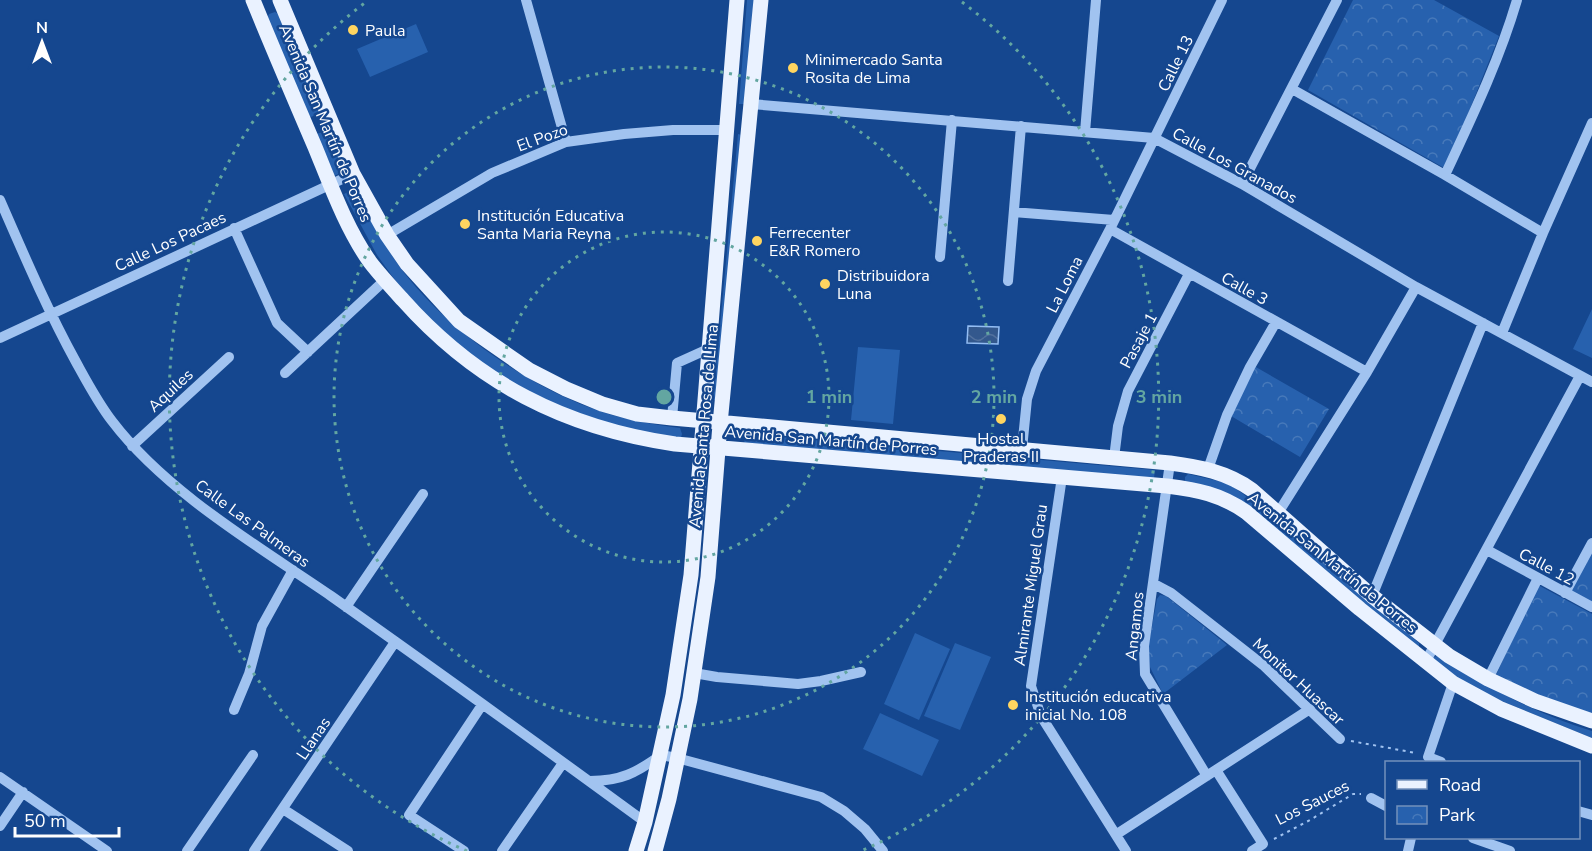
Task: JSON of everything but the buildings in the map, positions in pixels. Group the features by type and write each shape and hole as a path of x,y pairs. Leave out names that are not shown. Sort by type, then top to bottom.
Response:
{"main road":[{"path":"254,4 274,0"},
{"name":"Avenida San Martín de Porres","path":"279,0 353,174 387,235 407,264 459,321 519,363 566,389 602,404 637,414 720,424 1170,463 1208,469 1240,481 1372,596 1434,645 1488,679 1545,705 1592,721"},
{"name":"Avenida Santa Rosa de Lima","path":"636,851 645,822 674,695 690,585 737,0"},
{"name":"Avenida Santa Rosa de Lima","path":"655,851 694,673 708,577 720,424 761,0"},
{"name":"Avenida San Martín de Porres","path":"254,4 330,184 350,227 370,262 443,342 504,386 535,403 603,429 640,439 702,447 1199,490 1230,501 1259,523 1360,609 1453,683 1501,709 1592,746"},
{"path":"306,126 329,117"},
{"path":"443,342 459,321"},
{"path":"504,386 519,363"}],"street":[{"path":"526,0 566,142"},
{"path":"1085,132 1096,0"},
{"name":"Calle 13","path":"1154,138 1222,0"},
{"path":"1242,184 1337,0"},
{"path":"1445,175 1508,32 1517,0"},
{"path":"1292,89 1543,233"},
{"name":"Calle Los Granados","path":"751,104 1154,138 1242,184 1416,287 1592,382"},
{"path":"940,257 952,120"},
{"path":"1502,333 1592,123"},
{"path":"1008,281 1021,126"},
{"name":"El Pozo","path":"387,235 492,173 566,142 633,133 726,130"},
{"name":"La Loma","path":"1022,449 1027,399 1036,371 1154,138"},
{"name":"Calle Los Pacaes","path":"0,338 353,174"},
{"name":"Calle Las Palmeras","path":"0,200 49,314 93,393 132,446 176,485 645,822"},
{"path":"1014,212 1112,224"},
{"name":"Calle 3","path":"1112,224 1189,274 1367,372"},
{"path":"234,228 277,322 308,352"},
{"name":"Pasaje 1","path":"1114,458 1118,426 1128,392 1189,274"},
{"path":"285,373 385,280"},
{"path":"1278,513 1367,372 1416,287"},
{"path":"1208,469 1227,415 1250,367 1276,322"},
{"path":"1372,596 1483,323"},
{"path":"672,418 677,363 708,349"},
{"name":"Aquiles","path":"132,446 229,357"},
{"path":"1426,661 1580,376"},
{"name":"Angamos","path":"1170,463 1144,646 1145,674 1263,844"},
{"name":"Almirante Miguel Grau","path":"1062,477 1031,686 1041,716 1126,851"},
{"path":"346,607 423,494"},
{"path":"1565,592 1592,543"},
{"name":"Calle 12","path":"1487,550 1592,607"},
{"path":"234,710 249,674 262,626 293,570"},
{"path":"1488,679 1538,578"},
{"name":"Monitor Huascar","path":"1154,584 1171,593 1263,665 1340,739"},
{"name":"Llanas","path":"254,851 395,642"},
{"path":"694,673 798,684 861,672"},
{"path":"1438,761 1428,757 1453,683"},
{"path":"464,851 448,847 409,815 482,705"},
{"path":"1117,834 1310,709"},
{"path":"187,851 253,755"},
{"path":"590,782 623,777 636,772 661,755 677,758 821,797 844,811 865,829 883,851"},
{"path":"502,851 563,763"},
{"path":"0,777 107,851"},
{"path":"0,826 23,792"},
{"name":"Los Sauces","path":"1371,798 1385,805"},
{"path":"283,809 348,851"},
{"path":"1478,839 1510,851"},
{"name":"Los Sauces","path":"1252,851 1263,844"}],"path":[{"name":"Monitor Huascar","path":"1340,739 1410,751 1428,757"},
{"name":"Los Sauces","path":"1263,844 1310,820 1353,794 1371,798"}],"green space":[{"path":"747,0 754,0 745,104 739,104"},
{"path":"1353,0 1434,0 1499,36 1446,169 1308,90"},
{"path":"275,12 279,14 320,113 311,117 267,19 269,14"},
{"path":"416,24 428,52 370,77 357,49"},
{"path":"327,131 345,171 334,176 316,134"},
{"path":"738,134 742,135 719,400 713,400"},
{"path":"354,189 388,249 410,281 431,304 481,347 536,383 591,408 635,421 680,428 682,434 680,442 625,432 542,401 480,363 442,330 400,287 377,255 344,194"},
{"path":"1592,309 1592,358 1573,349"},
{"path":"858,347 900,350 893,424 851,420"},
{"path":"1254,366 1329,409 1300,457 1231,416"},
{"path":"745,434 1155,470 1154,478 744,447"},
{"path":"1188,474 1227,483 1242,493 1419,643 1419,647 1416,648 1244,502 1215,489 1185,482"},
{"path":"1592,548 1592,602 1569,590"},
{"path":"1538,585 1592,614 1592,716 1558,704 1496,675"},
{"path":"1160,595 1166,596 1227,645 1163,694 1150,667 1148,648 1157,599"},
{"path":"915,633 950,649 919,720 884,704"},
{"path":"955,643 991,657 960,730 924,716"},
{"path":"1437,656 1512,699 1592,731 1592,738 1465,686 1433,661"},
{"path":"880,713 939,740 922,776 863,749"}],"water":[{"path":"968,326 999,327 998,344 967,343"}],"place":[{"name":"Paula","path":"353,30"},
{"name":"Minimercado Santa Rosita de Lima","path":"793,68"},
{"name":"Institución Educativa Santa Maria Reyna","path":"465,224"},
{"name":"Ferrecenter E&R Romero","path":"757,241"},
{"name":"Distribuidora Luna","path":"825,284"},
{"name":"Hostal Praderas II","path":"1001,419"},
{"name":"Institución educativa inicial No. 108","path":"1013,705"}]}
